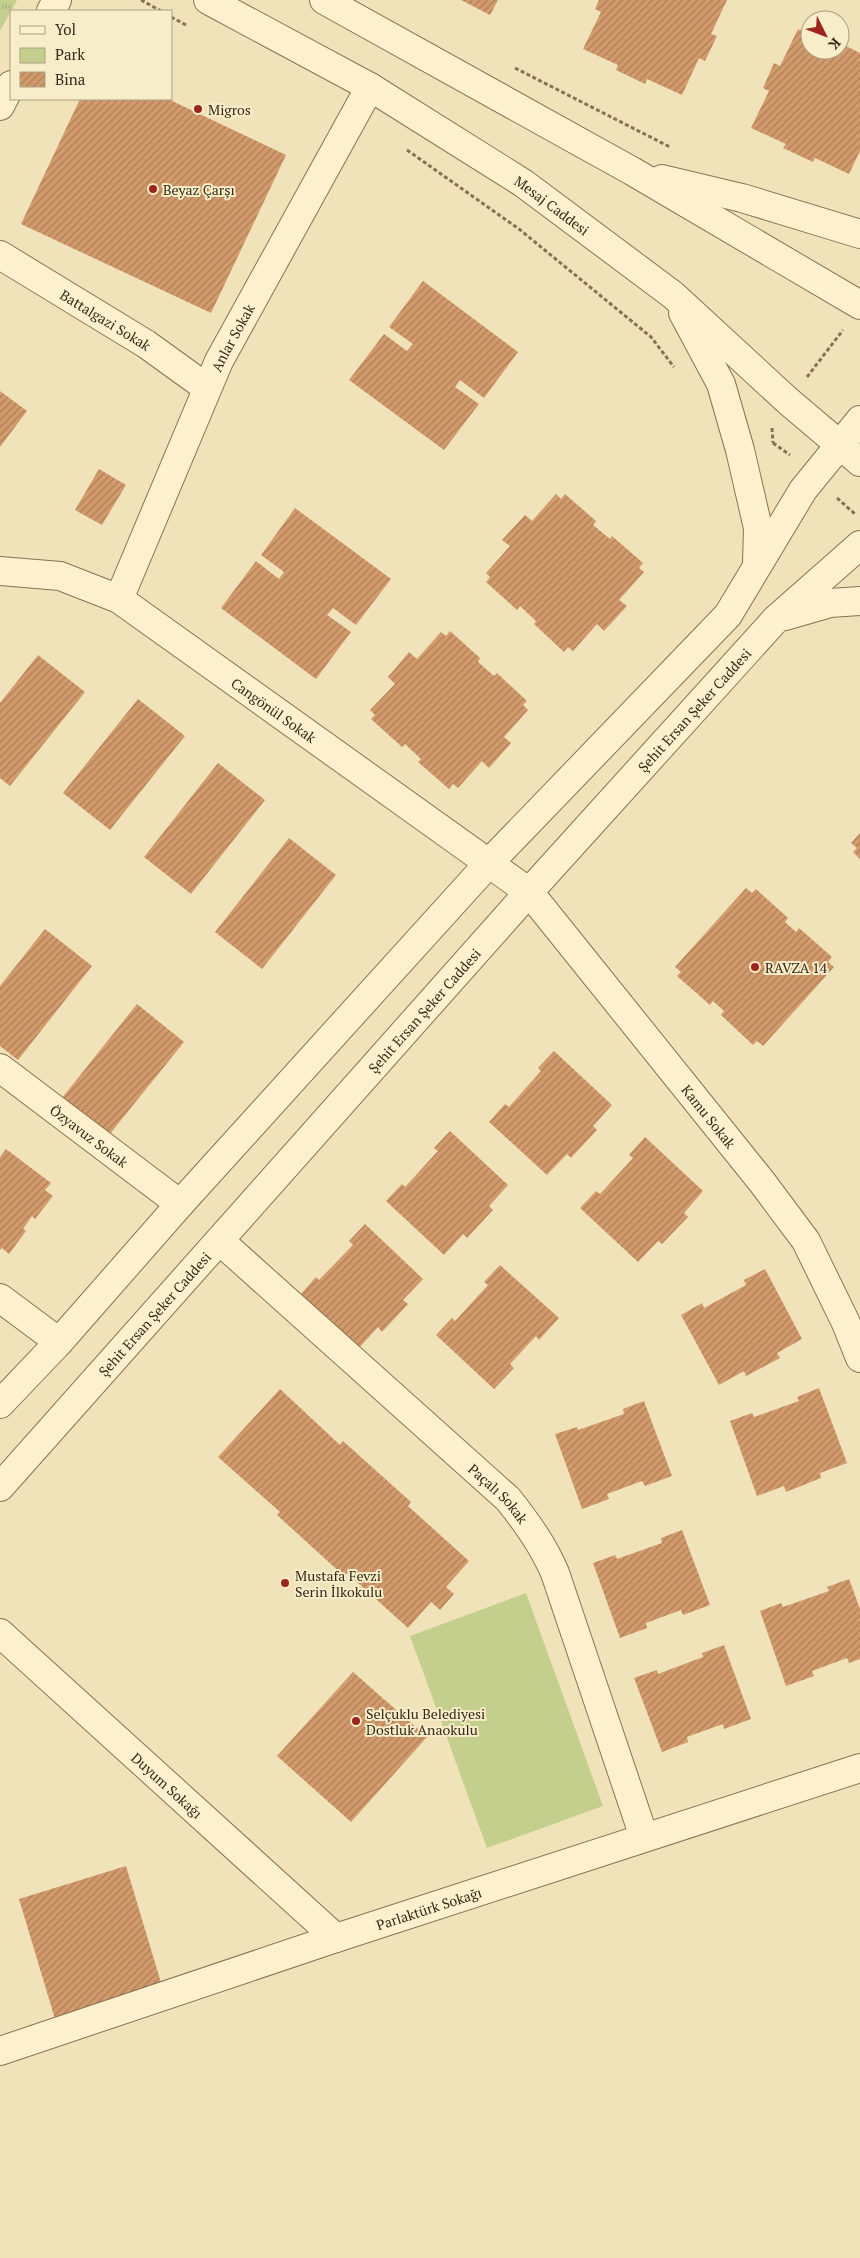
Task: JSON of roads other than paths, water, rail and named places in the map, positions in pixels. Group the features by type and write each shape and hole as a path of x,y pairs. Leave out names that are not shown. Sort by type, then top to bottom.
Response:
{"street":[{"name":"Mesaj Caddesi","path":"208,0 370,87 523,183 673,295 788,401 850,453"},
{"path":"324,0 632,172 854,315"},
{"path":"0,106 10,87"},
{"name":"Anlar Sokak","path":"119,599 219,361 370,87"},
{"path":"632,172 742,198 860,234"},
{"name":"Battalgazi Sokak","path":"0,256 146,344 207,388"},
{"path":"673,295 721,384 740,450 758,528 757,567"},
{"path":"0,1404 60,1342 180,1204 489,863 728,615 803,490 850,453 860,420"},
{"name":"Şehit Ersan Şeker Caddesi","path":"0,1487 529,892 776,618 860,545"},
{"name":"Cangönül Sokak","path":"0,571 60,576 119,599 529,892"},
{"path":"776,618 830,603 860,601"},
{"name":"Kamu Sokak","path":"529,892 762,1182 806,1241 846,1323 860,1358"},
{"name":"Özyavuz Sokak","path":"0,1068 180,1204"},
{"name":"Paçalı Sokak","path":"220,1241 508,1499 527,1523 543,1547 555,1573 644,1837"},
{"path":"0,1298 60,1342"},
{"name":"Duyum Sokağı","path":"0,1633 336,1938"},
{"name":"Parlaktürk Sokağı","path":"0,2051 336,1938 860,1768"}],"place":[{"name":"Migros","path":"198,109"},
{"name":"Beyaz Çarşı","path":"153,189"},
{"name":"RAVZA 14","path":"755,967"},
{"name":"Mustafa Fevzi Serin İlkokulu","path":"285,1583"},
{"name":"Selçuklu Belediyesi Dostluk Anaokulu","path":"356,1721"}]}
